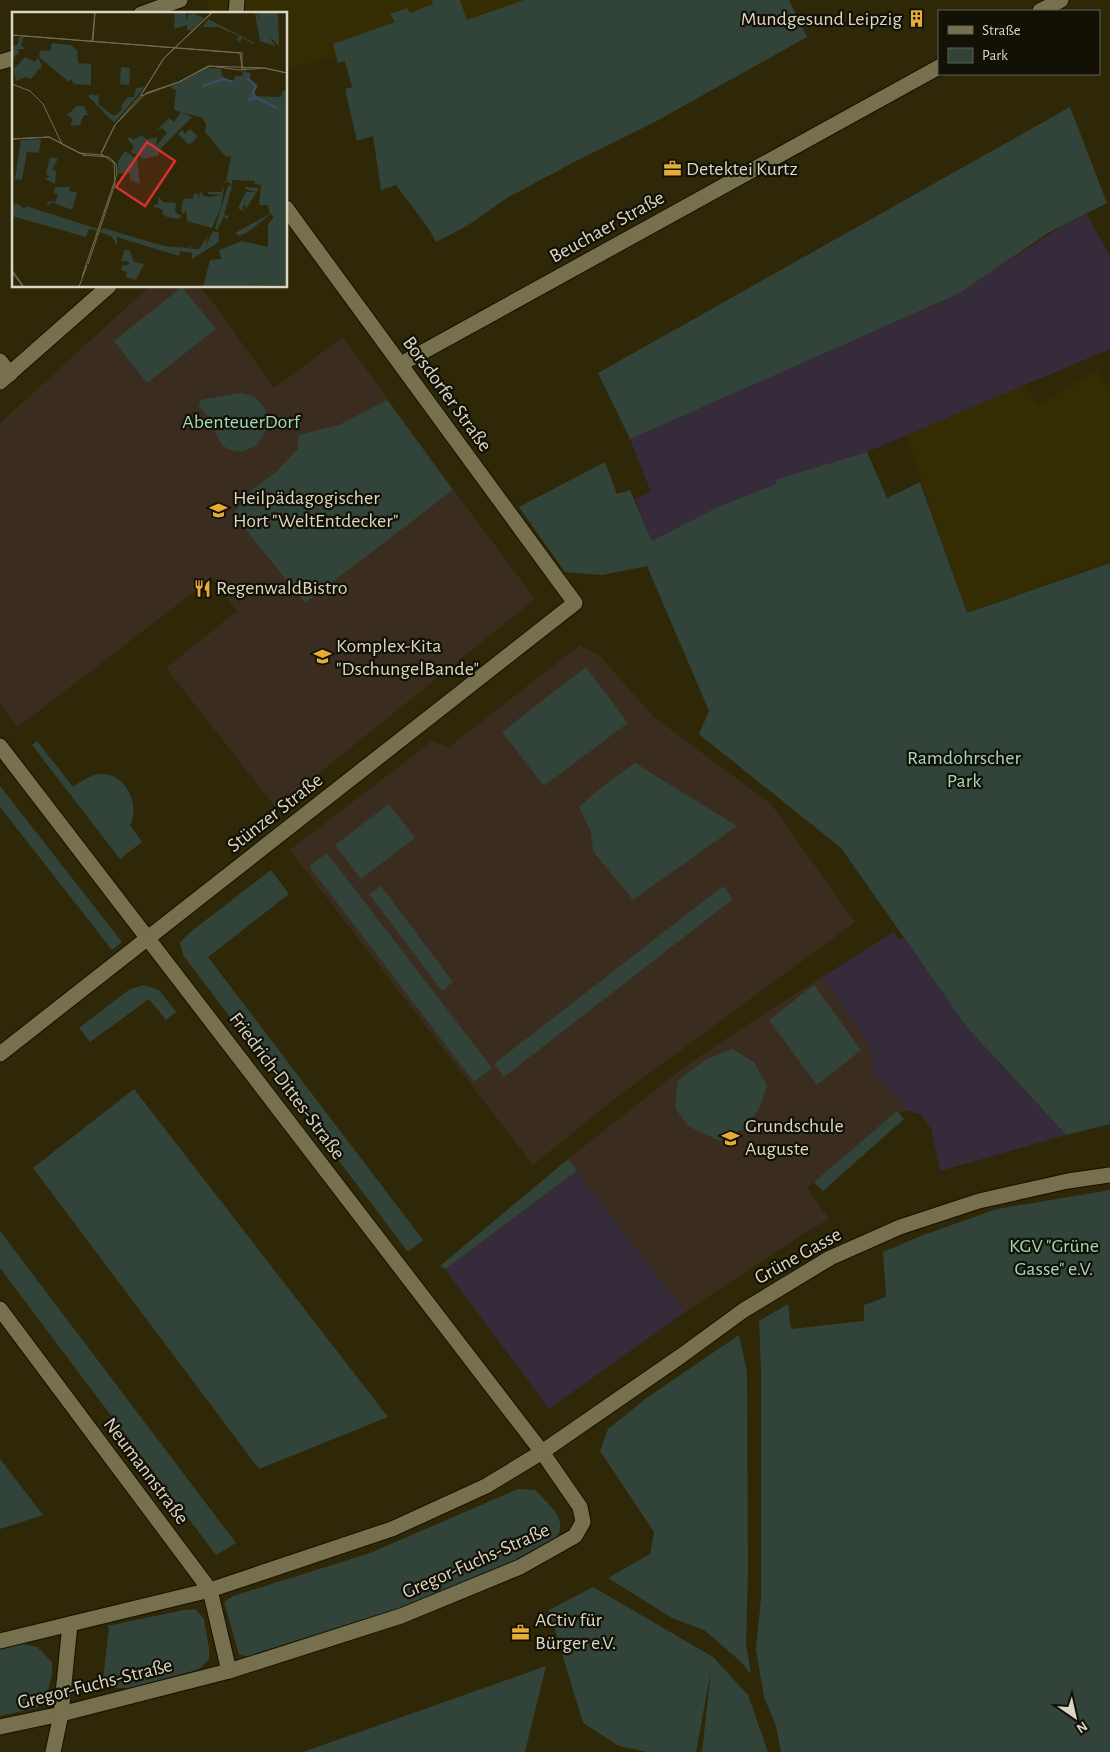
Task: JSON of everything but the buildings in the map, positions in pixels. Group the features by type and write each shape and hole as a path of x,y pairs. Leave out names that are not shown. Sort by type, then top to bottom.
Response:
{"street":[{"path":"147,12 180,0"},
{"path":"1042,10 1061,0"},
{"name":"Beuchaer Straße","path":"401,364 938,68"},
{"name":"Borsdorfer Straße","path":"288,211 575,604"},
{"path":"0,361 5,378 107,288"},
{"name":"Stünzer Straße","path":"0,1054 575,604"},
{"name":"Friedrich-Dittes-Straße","path":"0,746 542,1452"},
{"name":"Grüne Gasse","path":"542,1452 744,1310 830,1258 900,1227 979,1201 1068,1181 1110,1174"},
{"name":"Neumannstraße","path":"0,1309 210,1590 230,1671"},
{"path":"0,1641 210,1590 392,1529 486,1486 542,1452"},
{"name":"Gregor-Fuchs-Straße","path":"0,1727 61,1714 230,1671 401,1616 520,1567 575,1536 583,1522 580,1507 542,1452"},
{"path":"53,1752 61,1714 70,1624"}],"shaded area":[{"path":"206,0 582,0 288,68 288,12 209,12"},
{"path":"1087,214 1110,256 1110,349 867,452 746,496 652,541 635,499 651,492 630,439 702,402 935,305 1059,228"},
{"name":"Heilpädagogischer Hort \"WeltEntdecker\"","path":"148,288 201,288 274,388 343,337 535,599 276,808 166,668 237,611 212,578 18,727 0,704 0,423"},
{"path":"1096,370 1110,391 1110,561 966,613 906,435 1025,385 1038,406"},
{"path":"580,645 599,655 654,717 771,804 855,922 617,1097 533,1165 290,850 432,741 449,747"},
{"path":"894,932 899,940 903,937 1001,1065 1066,1135 940,1171 931,1129 920,1114 908,1111 874,1075 870,1046 822,977"},
{"name":"Grundschule Auguste","path":"822,977 870,1046 874,1075 908,1111 896,1112 807,1188 829,1219 806,1232 685,1312 568,1159 684,1067"},
{"path":"577,1171 685,1312 549,1409 445,1269"}],"green space":[{"path":"432,0 460,0 467,20 524,0 789,0 807,37 653,123 507,198 467,226 436,242 429,229 396,185 381,190 373,136 357,141 345,89 352,87 345,61 338,63 333,44 395,22 390,14 407,8 410,13 433,4"},
{"path":"1070,107 1107,203 1048,233 958,294 630,439 598,373"},
{"path":"181,288 183,288 216,329 147,383 114,341"},
{"name":"AbenteuerDorf","path":"240,393 250,395 264,407 267,417 267,428 262,438 255,445 246,450 236,451 222,444 208,418 198,406 201,400"},
{"name":"AbenteuerDorf","path":"387,400 453,490 305,603 233,514 250,491 275,473 298,449 298,435 339,425"},
{"name":"Ramdohrscher Park","path":"867,452 887,498 920,482 967,613 1110,563 1110,1124 1066,1135 967,1027 841,848 699,734 709,711 647,566 602,575 565,572 519,507 605,462 617,494 630,490 652,541 720,506 777,484 775,480"},
{"path":"586,667 628,723 544,786 502,732"},
{"path":"37,741 73,787 89,777 101,774 110,775 124,784 132,799 133,817 130,825 142,842 120,859 32,745"},
{"path":"635,763 737,826 633,900 593,851 591,832 579,807 603,786"},
{"path":"0,786 122,942 112,950 0,807"},
{"path":"389,804 415,838 361,879 335,845"},
{"path":"327,853 492,1068 474,1082 309,866"},
{"path":"271,870 289,894 208,957 423,1240 408,1252 183,955 180,943 189,933"},
{"path":"381,886 453,982 442,991 369,894"},
{"path":"723,886 733,899 504,1077 494,1064"},
{"path":"144,985 159,990 176,1012 166,1020 149,999 90,1042 79,1028 130,989"},
{"path":"814,985 861,1050 817,1085 769,1020"},
{"path":"732,1049 754,1062 767,1085 760,1107 747,1127 720,1141 688,1126 675,1108 678,1080 705,1060"},
{"path":"134,1089 388,1417 259,1469 33,1168"},
{"path":"897,1111 904,1119 823,1191 814,1182"},
{"path":"568,1159 577,1171 445,1269 440,1266"},
{"name":"KGV \"Grüne Gasse\" e.V.","path":"1110,1190 1110,1752 781,1752 776,1726 764,1697 756,1649 761,1599 761,1369 759,1321 788,1304 791,1329 864,1321 864,1305 886,1297 883,1252 926,1234 997,1209"},
{"path":"0,1231 236,1543 216,1555 0,1268"},
{"path":"739,1335 747,1372 748,1572 746,1643 751,1674 740,1661 704,1630 672,1618 608,1578 650,1554 654,1532 600,1451 608,1429 648,1397"},
{"path":"0,1459 43,1515 0,1529"},
{"path":"518,1489 535,1490 559,1518 560,1529 558,1534 545,1547 489,1574 422,1601 353,1625 248,1657 239,1654 224,1602 233,1596 370,1553"},
{"path":"593,1587 713,1657 748,1695 768,1752 702,1752 711,1670 696,1752 647,1752 619,1746 583,1723 549,1610"},
{"path":"195,1609 204,1619 209,1648 209,1659 200,1668 131,1688 102,1688 109,1628 107,1626"},
{"path":"19,1643 37,1647 52,1662 52,1675 45,1702 36,1708 0,1716 0,1648"},
{"path":"546,1666 525,1752 303,1752"}],"place":[{"name":"Mundgesund Leipzig","path":"916,19"},
{"name":"Detektei Kurtz","path":"672,169"},
{"name":"Heilpädagogischer Hort \"WeltEntdecker\"","path":"219,510"},
{"name":"RegenwaldBistro","path":"202,588"},
{"name":"Komplex-Kita \"DschungelBande\"","path":"322,657"},
{"name":"Grundschule Auguste","path":"731,1138"},
{"name":"ACtiv für Bürger e.V.","path":"521,1632"}]}
